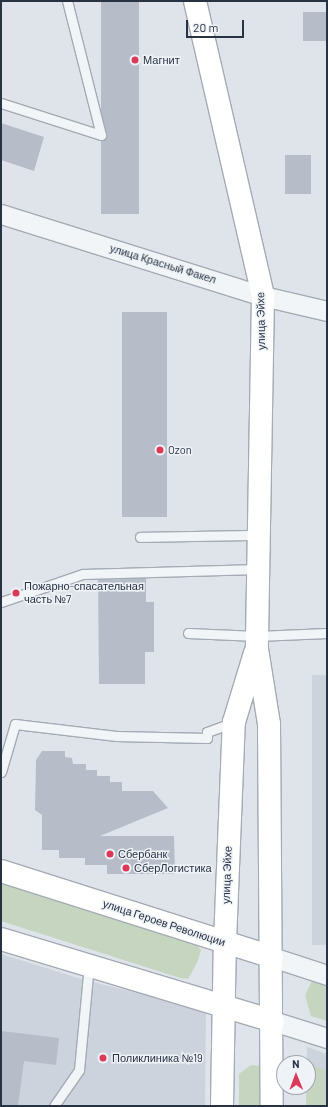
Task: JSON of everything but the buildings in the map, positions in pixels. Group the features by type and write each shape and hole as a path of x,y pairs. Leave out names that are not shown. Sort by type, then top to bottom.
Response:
{"main road":[{"name":"улица Эйхе","path":"195,1 263,296 257,642 269,724 273,1021 272,1106"},
{"name":"улица Эйхе","path":"222,1106 225,942 234,722 257,642"},
{"name":"улица Героев Революции","path":"1,871 272,957"},
{"path":"1,939 273,1021"}],"street":[{"name":"улица Красный Факел","path":"1,214 263,296 327,311"},
{"name":"улица Героев Революции","path":"272,957 327,975"},
{"path":"273,1021 327,1038"}],"lane":[{"path":"1,104 101,135 67,1"},
{"path":"140,537 259,536"},
{"path":"1,602 83,574 258,569"},
{"path":"188,634 257,642 327,633"},
{"path":"1,772 15,724 116,736 207,738 207,732 234,722"},
{"path":"54,1106 79,1070 89,965"}],"shaded area":[{"path":"312,675 327,675 327,945 312,945"},
{"name":"Поликлиника №19","path":"1,954 88,981 206,1009 205,1106 1,1106"},
{"path":"307,1047 327,1054 327,1106 306,1106 306,1095 316,1095 316,1055 307,1055"}],"green space":[{"path":"1,882 193,941 201,950 197,963 188,979 180,978 1,921"},
{"path":"313,979 327,983 327,1021 311,1016 305,995"},
{"path":"251,1065 262,1066 266,1106 239,1106 239,1074"},
{"path":"316,1067 327,1070 327,1106 306,1106 307,1095 316,1095"}],"place":[{"name":"Магнит","path":"135,60"},
{"name":"Ozon","path":"160,450"},
{"name":"Пожарно-спасательная часть №7","path":"16,593"},
{"name":"Сбербанк","path":"110,854"},
{"name":"СберЛогистика","path":"126,868"},
{"name":"Поликлиника №19","path":"103,1058"}]}
